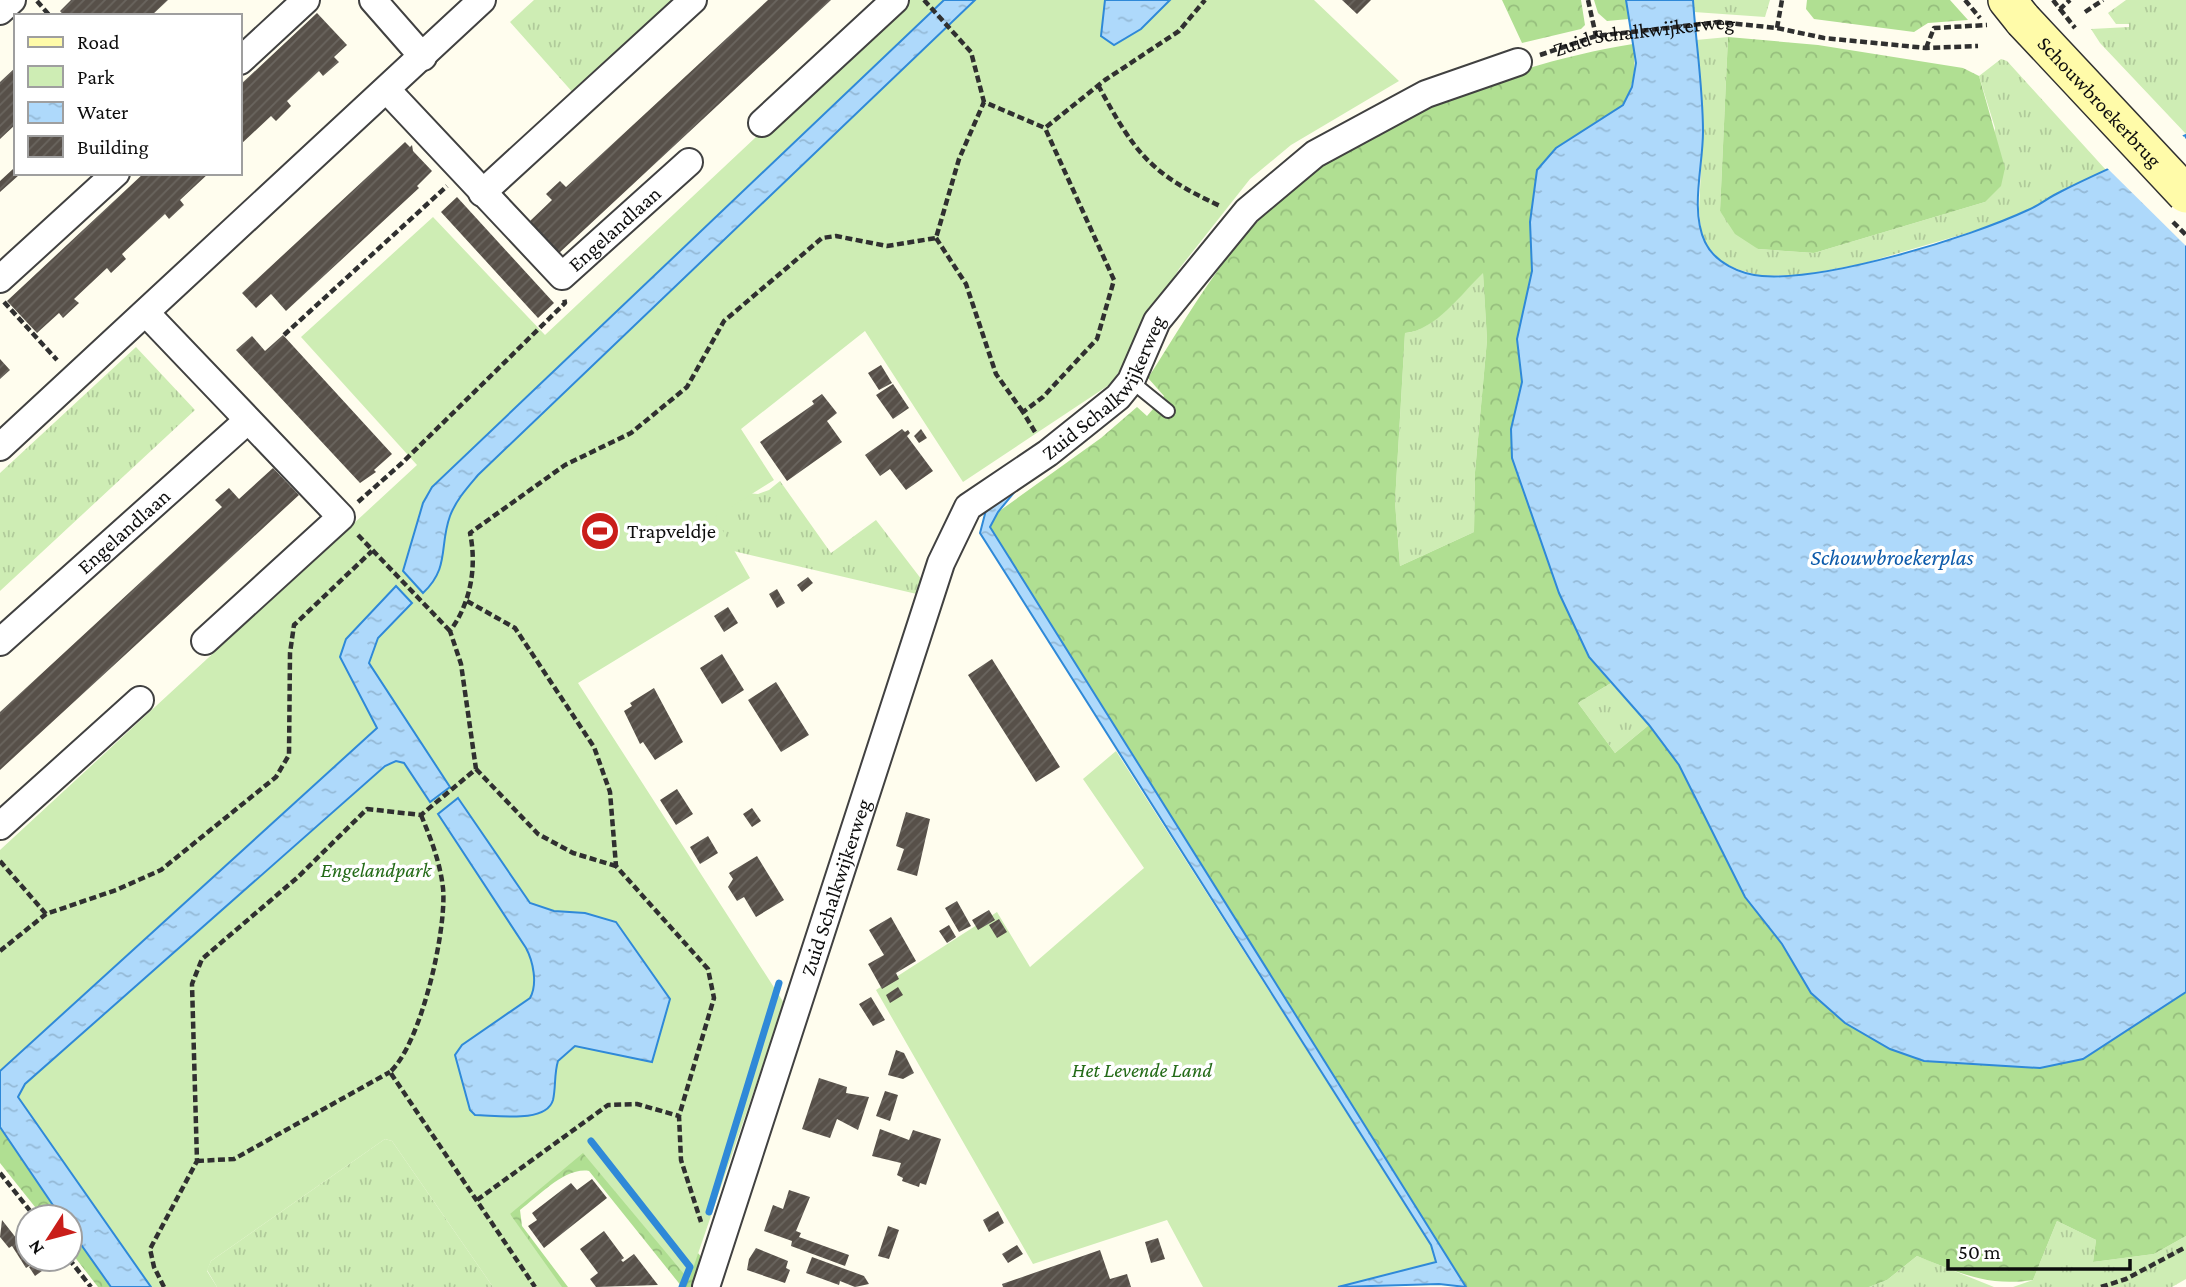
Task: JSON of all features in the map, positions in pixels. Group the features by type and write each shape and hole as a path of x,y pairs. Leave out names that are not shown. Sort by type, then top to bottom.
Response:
{"main road":[{"name":"Schouwbroekerbrug","path":"2004,14 2186,194"}],"street":[{"path":"0,11 12,0"},
{"path":"242,59 306,0"},
{"path":"373,0 423,57"},
{"path":"0,447 482,0"},
{"path":"482,193 693,0"},
{"path":"762,122 895,0"},
{"name":"Zuid Schalkwijkerweg","path":"706,1287 947,547 968,508 1048,453 1118,397 1131,381 1157,321 1242,216 1315,154 1426,94 1518,62"},
{"name":"Engelandlaan","path":"387,90 562,276 689,162"},
{"path":"0,279 114,175"},
{"path":"146,313 341,517 205,641"},
{"name":"Engelandlaan","path":"0,642 247,421"},
{"path":"0,826 139,700"}],"lane":[{"path":"1131,381 1168,411"}],"path":[{"path":"36,0 48,14"},
{"path":"924,0 971,52 984,102 959,159 936,237 966,284 996,374 1048,453"},
{"path":"1045,128 1098,85 1179,31 1205,0"},
{"path":"1588,0 1596,36"},
{"path":"1777,27 1782,0"},
{"path":"1965,0 2004,14"},
{"path":"2053,0 2060,9 2070,0"},
{"path":"2085,12 2103,0"},
{"path":"1926,48 1934,28 2004,14"},
{"name":"Zuid Schalkwijkerweg","path":"1518,62 1596,36 1719,22 1777,27 1824,38 1926,48 1978,46"},
{"path":"1098,85 1122,130 1144,160 1185,190 1242,216"},
{"path":"984,102 1045,128 1114,280 1097,339 1043,397 1023,412"},
{"path":"284,335 463,172"},
{"path":"450,631 467,601 475,555 470,533 565,465 631,433 687,387 724,321 812,246 822,238 836,236 887,246 936,237"},
{"path":"562,276 565,303 402,463 341,517 450,631 461,664 476,769 538,834 573,853 616,866 708,969 714,998 679,1116 681,1160 699,1218 718,1252"},
{"path":"0,295 75,378"},
{"path":"0,951 46,914 161,870 276,777 289,755 290,653 294,625 372,551"},
{"path":"467,601 515,628 594,747 610,792 616,866"},
{"path":"164,1287 154,1267 150,1249 197,1161 192,984 202,959 298,877 367,809 421,815 476,769"},
{"path":"197,1161 234,1159 390,1072 401,1062 429,985 441,928 443,889 436,853 421,815"},
{"path":"0,861 46,914"},
{"path":"390,1072 534,1287"},
{"path":"477,1200 608,1105 637,1104 679,1116"},
{"path":"0,1173 24,1203"},
{"path":"2101,1287 2126,1279 2186,1247"},
{"path":"80,1273 91,1287"}],"green space":[{"path":"534,0 678,0 575,95 510,22"},
{"name":"Engelandpark","path":"902,0 1314,0 1399,81 1291,145 1250,179 1179,269 1112,383 963,482 865,331 741,429 774,480 715,517 750,578 578,683 784,1003 689,1280 583,1153 510,1214 562,1287 493,1287 392,1141 385,1139 211,1261 207,1271 217,1287 151,1287 0,1101 0,850 417,465 301,337 433,217 545,335"},
{"path":"1502,0 1581,0 1585,25 1581,29 1522,43"},
{"path":"1594,0 1626,0 1629,19 1607,21 1598,13"},
{"path":"1693,0 1770,0 1765,17 1694,12"},
{"path":"1807,0 1950,0 1968,20 1928,23 1914,32 1814,19 1806,9"},
{"path":"2126,0 2186,0 2186,134 2100,43 2091,29 2129,27 2129,24 2116,24 2108,13"},
{"path":"1728,37 1720,211 1758,249 1814,253 1985,202 1995,128 1979,76 2001,59 2007,61 2106,170 2030,210 1981,229 1861,264 1801,275 1761,276 1740,270 1721,262 1706,244 1701,231 1699,209 1703,131 1696,40"},
{"path":"1728,37 1818,45 1963,68 1979,76 2005,168 2001,186 1985,202 1814,253 1758,249 1735,234 1720,211"},
{"path":"1633,44 1632,81 1628,95 1619,108 1537,170 1530,222 1532,271 1517,339 1522,382 1511,429 1512,458 1559,593 1589,657 1611,683 1578,703 1615,753 1649,725 1679,765 1708,821 1811,993 1924,1061 2040,1068 2083,1059 2186,992 2186,1236 2154,1254 2093,1262 2096,1240 2057,1221 2033,1280 2017,1282 1974,1277 1917,1256 1887,1280 1869,1287 1466,1287 990,527 998,512 1101,438 1137,407 1147,416 1164,396 1148,378 1220,267 1247,233 1285,196 1328,162 1374,133 1424,107 1529,68","holes":["1483,273 1487,340 1475,472 1474,532 1400,566 1395,502 1405,333 1427,326"]},
{"path":"1483,272 1487,340 1475,472 1474,532 1400,566 1395,502 1405,333 1426,326"},
{"path":"136,347 195,410 0,591 0,473"},
{"path":"557,478 758,494 769,490 780,481 831,553 876,520 925,584 921,595 729,550"},
{"path":"1611,683 1649,725 1615,753 1578,703"},
{"name":"Het Levende Land","path":"1116,751 1431,1245 1437,1262 1338,1287 1203,1287 1167,1220 1033,1264 876,990 997,912 1030,967 1144,868 1083,779"},
{"path":"590,1124 703,1259 694,1287 682,1287 589,1171 580,1171 562,1178 520,1210 522,1226 568,1287 543,1287 499,1190"},
{"path":"0,1127 52,1203 32,1203 0,1163"},
{"path":"385,1139 392,1141 493,1287 217,1287 207,1270 211,1261"},
{"path":"2057,1221 2096,1240 2093,1262 2154,1254 2186,1236 2186,1279 2172,1287 2013,1287 2033,1280"},
{"path":"84,1249 111,1287 98,1287 84,1269"},
{"path":"1917,1256 1994,1287 1869,1287 1887,1280"}],"water":[{"path":"944,0 975,0 478,475 452,510 441,566 423,593 403,571 423,503 432,487"},
{"path":"1105,0 1170,0 1141,29 1114,45 1101,36"},
{"name":"Schouwbroekerplas","path":"1626,0 1693,0 1703,116 1698,216 1709,249 1729,266 1745,273 1790,276 1823,272 1935,245 2028,210 2091,177 2186,135 2186,992 2083,1059 2040,1068 1924,1061 1890,1049 1845,1023 1811,993 1782,944 1745,897 1679,765 1649,725 1589,657 1559,593 1512,458 1511,429 1522,382 1517,339 1532,271 1530,222 1537,170 1556,148 1623,105 1632,87 1636,63"},
{"path":"1026,478 998,512 990,527 1466,1287 1439,1284 1338,1287 1436,1262 1431,1245 980,533 986,510"},
{"path":"396,586 412,603 378,638 369,663 450,787 430,802 404,763 396,761 385,766 25,1084 18,1097 151,1287 111,1287 84,1249 84,1203 52,1203 0,1127 0,1071 377,728 340,657 346,639"},
{"path":"458,798 530,903 554,911 585,913 616,922 670,999 652,1062 575,1046 558,1061 553,1100 548,1108 531,1115 507,1117 475,1115 470,1110 455,1055 462,1045 530,998 534,979 526,948 438,814"}],"pier":[{"path":"2181,134 2186,139 2186,246 2105,166"}],"building":[{"path":"71,0 168,0 153,14 62,14 60,11"},
{"path":"768,0 831,0 558,254 529,222 552,200 546,194 560,181 566,187"},
{"path":"1342,0 1371,0 1357,14"},
{"path":"317,13 347,45 334,57 339,62 323,76 319,71 287,101 291,106 276,121 271,116 242,143 242,83"},
{"path":"14,69 14,126 0,139 0,82"},
{"path":"405,142 410,147 412,145 413,151 432,171 417,186 419,188 286,311 271,294 256,308 242,293"},
{"path":"13,169 14,175 19,175 0,192 0,181"},
{"path":"142,175 207,175 180,200 184,205 169,219 165,214 122,254 126,259 111,273 107,268 74,299 79,303 63,318 59,313 37,333 7,301"},
{"path":"457,197 554,303 538,318 441,212"},
{"path":"283,335 392,454 374,470 376,472 360,483 236,350 252,336 265,351"},
{"path":"0,359 10,370 0,379"},
{"path":"881,365 892,383 879,390 868,373"},
{"path":"893,384 909,408 893,419 876,395"},
{"path":"822,394 837,413 827,421 842,442 787,481 760,442 814,404 812,401"},
{"path":"902,429 905,432 908,430 910,433 907,436 933,471 906,490 890,469 880,476 865,455"},
{"path":"921,429 927,438 919,443 914,436"},
{"path":"273,468 299,495 0,770 0,712 222,507 215,500 229,488 239,499"},
{"path":"808,577 813,583 802,592 797,585"},
{"path":"777,589 785,603 777,608 769,594"},
{"path":"728,607 738,623 724,632 714,616"},
{"path":"722,654 744,690 722,704 700,668"},
{"path":"992,659 1060,767 1036,782 968,675"},
{"path":"776,682 809,735 781,752 748,700"},
{"path":"654,688 683,742 655,760 643,742 640,744 624,711 632,706 630,703"},
{"path":"677,789 693,814 676,825 660,800"},
{"path":"752,808 761,821 752,827 743,814"},
{"path":"906,812 930,819 917,876 897,870 904,849 896,846"},
{"path":"708,836 718,853 700,864 690,847"},
{"path":"757,856 784,900 756,917 744,897 737,901 728,887 733,879 729,873"},
{"path":"957,901 971,926 959,932 945,908"},
{"path":"989,910 995,920 978,930 972,920"},
{"path":"891,917 916,961 896,973 899,979 882,989 868,964 884,955 869,930"},
{"path":"999,919 1007,932 997,938 989,925"},
{"path":"949,925 956,937 947,943 939,931"},
{"path":"898,987 903,995 890,1003 886,995"},
{"path":"871,997 885,1020 873,1026 859,1004"},
{"path":"896,1050 904,1053 914,1073 903,1079 888,1075"},
{"path":"819,1078 847,1087 846,1093 869,1097 858,1130 837,1119 830,1138 802,1129"},
{"path":"885,1091 898,1095 890,1121 876,1116"},
{"path":"880,1129 909,1140 913,1130 941,1139 926,1185 920,1183 919,1187 902,1181 903,1178 897,1175 901,1163 872,1156"},
{"path":"592,1179 607,1198 544,1248 528,1226 537,1220 532,1213 571,1183 577,1190"},
{"path":"789,1190 810,1197 796,1231 801,1233 799,1237 849,1255 845,1266 791,1246 792,1241 764,1231 773,1205 783,1209"},
{"path":"998,1211 1004,1223 989,1232 983,1220"},
{"path":"2,1220 14,1235 14,1249 12,1246 9,1248 0,1237"},
{"path":"888,1226 899,1230 889,1259 878,1256"},
{"path":"604,1231 624,1258 621,1260 623,1262 634,1254 658,1285 596,1287 590,1279 598,1273 580,1249"},
{"path":"1158,1238 1165,1259 1151,1263 1145,1242"},
{"path":"1017,1245 1023,1254 1008,1263 1002,1254"},
{"path":"756,1248 788,1261 786,1268 790,1270 785,1283 747,1270 749,1259"},
{"path":"1100,1250 1110,1279 1127,1274 1131,1287 1003,1287 1002,1284"},
{"path":"812,1257 864,1276 869,1284 855,1287 840,1281 839,1285 806,1273"}],"waterway":[{"path":"709,1212 779,983"},
{"path":"591,1141 690,1267 682,1287"}],"place":[{"name":"Trapveldje","path":"600,531"}]}
